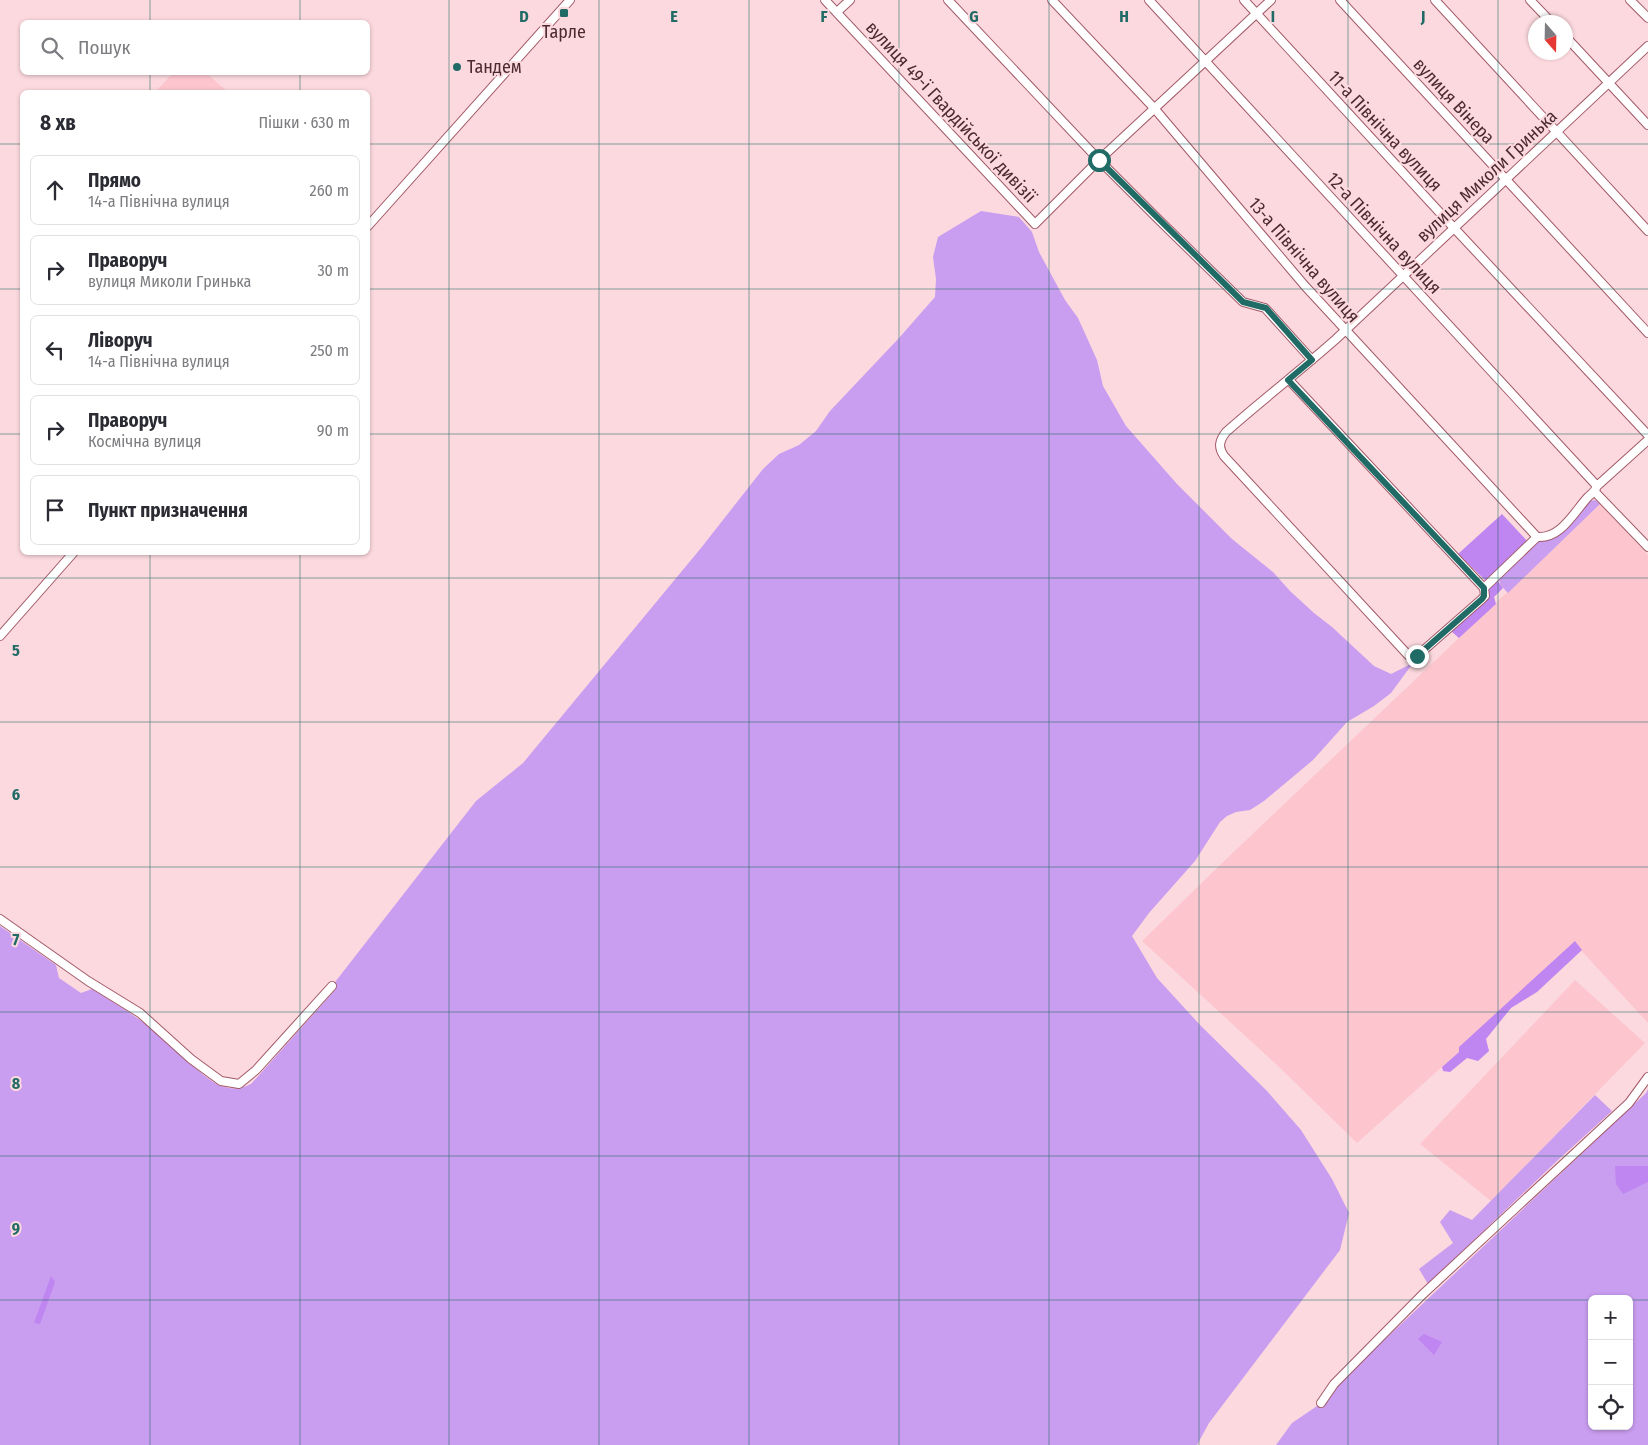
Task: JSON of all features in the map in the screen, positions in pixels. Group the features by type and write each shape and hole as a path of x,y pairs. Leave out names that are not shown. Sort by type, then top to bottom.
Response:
{"street":[{"path":"370,224 570,0"},
{"name":"вулиця 49-ї Гвардійської дивізії","path":"825,0 1034,224 1099,160"},
{"path":"837,12 850,0"},
{"path":"948,0 1099,160 1243,302 1266,308 1312,360"},
{"name":"13-а Північна вулиця","path":"1052,0 1154,108 1344,330 1537,537"},
{"name":"12-а Північна вулиця","path":"1149,0 1648,547"},
{"name":"11-а Північна вулиця","path":"1244,0 1648,435"},
{"path":"1099,160 1271,0"},
{"name":"вулиця Вінера","path":"1340,0 1648,333"},
{"path":"1435,0 1648,230"},
{"path":"1530,0 1545,15"},
{"path":"1630,0 1648,18"},
{"path":"1573,44 1648,125"},
{"name":"вулиця Миколи Гринька","path":"1484,590 1482,599 1420,654 1414,657 1408,655 1221,452 1220,442 1226,432 1276,388 1312,360 1403,277 1648,46"},
{"path":"1288,380 1484,590 1537,537 1542,537 1561,528 1572,518 1588,497 1648,440"},
{"path":"0,636 71,555"},
{"path":"0,919 88,981 140,1013 191,1059 221,1081 238,1084 256,1070 332,986"},
{"path":"1321,1403 1334,1384 1422,1295 1629,1104 1648,1078"}],"shaded area":[{"path":"171,75 208,75 226,90 157,90"},
{"path":"981,211 1019,217 1032,232 1039,252 1065,300 1078,318 1097,360 1103,386 1126,426 1177,484 1232,539 1273,572 1290,591 1374,666 1391,674 1413,663 1391,693 1347,722 1313,760 1264,801 1250,810 1236,812 1227,816 1220,822 1195,861 1149,913 1132,936 1157,978 1200,1025 1267,1091 1301,1130 1332,1179 1349,1213 1340,1250 1209,1423 1197,1445 0,1445 0,926 56,965 59,978 81,993 92,989 133,1015 156,1032 214,1082 229,1088 240,1088 251,1084 336,989 332,986 476,801 523,763 701,548 763,469 779,454 799,445 816,431 830,411 935,297 936,279 933,257 938,237"},
{"path":"1595,500 1600,504 1508,593 1501,585 1499,575 1534,542 1556,537 1575,520 1590,501"},
{"path":"1600,504 1648,555 1648,1023 1577,946 1357,1143 1277,1065 1142,941"},
{"path":"1502,514 1528,542 1486,581 1458,554"},
{"path":"1499,575 1498,581 1503,588 1494,597 1496,604 1459,638 1451,631 1485,600 1488,587"},
{"path":"1575,941 1582,950 1537,992 1511,1008 1486,1039 1489,1051 1478,1061 1467,1058 1450,1072 1443,1071 1442,1067 1459,1052 1459,1047"},
{"path":"1575,980 1645,1043 1491,1201 1420,1144"},
{"path":"1648,1089 1648,1445 1276,1445 1292,1423 1326,1400 1345,1377 1646,1093"},
{"path":"1595,1095 1612,1111 1428,1284 1419,1269 1453,1243 1440,1222 1450,1210 1472,1220"},
{"path":"1615,1166 1648,1166 1648,1182 1623,1194 1616,1184"},
{"path":"51,1276 55,1282 40,1324 34,1323"},
{"path":"1424,1334 1442,1342 1434,1355 1418,1339"}],"place":[{"name":"Тарле","path":"564,13"},
{"name":"Тандем","path":"457,67"}],"route":[{"path":"1099,160 1243,302 1266,308 1312,360 1288,380 1484,588 1485,591 1482,599 1417,656"}]}
